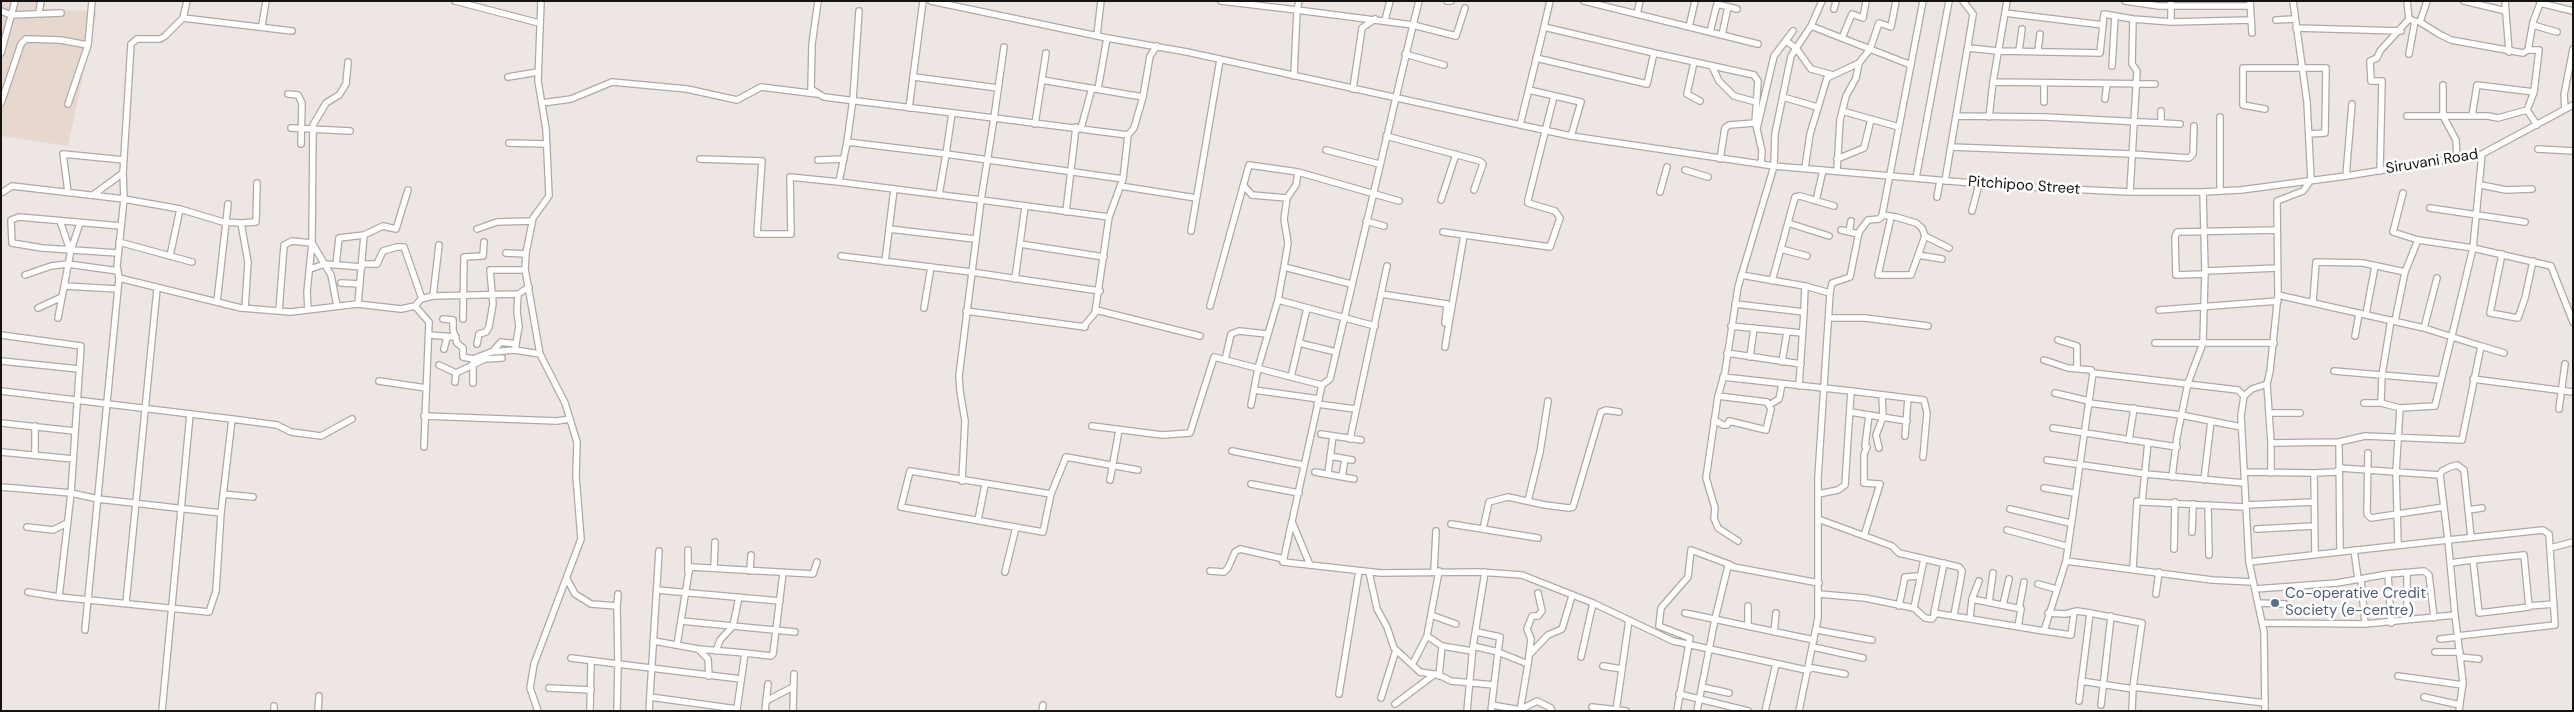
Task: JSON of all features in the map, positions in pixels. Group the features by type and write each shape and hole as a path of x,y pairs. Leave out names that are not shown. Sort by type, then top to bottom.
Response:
{"street":[{"path":"1,53 14,1"},
{"path":"39,14 41,1"},
{"path":"68,104 88,45 92,1"},
{"path":"85,630 119,278 118,253 124,199 123,173 131,44 137,38 160,39 183,18 187,1"},
{"path":"262,25 266,1"},
{"path":"455,1 539,23"},
{"path":"538,711 530,688 533,670 581,539 576,476 577,442 565,403 540,354 525,270 532,221 549,196 546,144 538,72 541,1"},
{"path":"818,1 812,44 811,89 824,97 853,99 910,108 1128,135"},
{"path":"910,108 923,1"},
{"name":"Pitchipoo Street","path":"931,1 1107,38 1158,46 1571,136 1720,159 1774,166 1978,184 2130,192 2241,190 2310,180"},
{"path":"1097,36 1101,1"},
{"path":"1221,1 1264,4 1297,10 1375,18 1456,36 1465,8"},
{"path":"1294,76 1298,1"},
{"path":"1385,20 1390,1"},
{"path":"1092,426 1162,435 1190,433 1214,357 1322,384 1330,379 1379,164 1397,99 1405,54 1419,1"},
{"path":"1520,125 1550,1"},
{"path":"1584,1 1602,3 1637,14 1758,44"},
{"path":"1637,14 1640,1"},
{"path":"1689,27 1695,1"},
{"path":"1738,541 1718,528 1714,518 1715,508 1706,478 1714,420 1741,276 1774,166 1775,134 1791,56 1811,26 1822,1"},
{"path":"1834,9 1836,1"},
{"path":"1842,38 1852,14 1863,18 1866,1"},
{"path":"1805,168 1810,134 1827,78 1858,63 1870,49 1879,23 1891,27 1896,1"},
{"path":"1799,711 1806,670 1817,630 1819,594 1818,494 1830,293 1832,283 1850,277 1858,234 1868,220 1879,219 1882,215 1923,1"},
{"path":"1916,178 1949,1"},
{"path":"1937,197 1951,147 1973,14 1963,1"},
{"path":"1988,117 2007,1"},
{"path":"2124,1 2171,4 2250,4 2252,33"},
{"path":"2271,473 2271,443 2266,384 2274,343 2278,298 2277,200 2304,191 2310,180 2309,134 2293,1"},
{"path":"2406,1 2415,21 2451,40 2509,52 2523,53 2528,50 2539,50 2534,92 2527,110"},
{"path":"2409,54 2415,21 2427,1"},
{"path":"2464,1 2506,11"},
{"path":"2505,1 2509,52"},
{"path":"2528,50 2533,25 2541,2 2573,11"},
{"path":"1710,32 1717,4 1737,9"},
{"path":"2171,4 2171,22"},
{"path":"1722,35 1728,7"},
{"path":"1,11 11,15 61,13"},
{"path":"839,182 848,142 853,99 858,11"},
{"path":"2005,13 2103,25"},
{"path":"1968,48 1998,51 2038,50 2100,53 2104,14 2171,22 2251,20"},
{"path":"2112,66 2115,16"},
{"path":"183,18 262,25 292,31"},
{"path":"1353,89 1362,28 1375,18"},
{"path":"2130,192 2137,71 2132,64 2133,18"},
{"path":"2276,20 2294,19"},
{"path":"2380,170 2382,81 2370,81 2370,61 2377,58 2380,51 2400,30 2415,21"},
{"path":"2533,25 2557,32"},
{"path":"1811,26 1911,65"},
{"path":"1544,27 1754,75 1758,81 1756,126 1762,151 1761,164"},
{"path":"2296,28 2400,30"},
{"path":"2019,50 2022,29"},
{"path":"1756,126 1774,56 1793,31"},
{"path":"2038,50 2040,34"},
{"path":"1066,212 1079,128 1095,89 1107,38"},
{"path":"1,103 21,44 26,39 60,40 88,45"},
{"path":"1786,41 1796,48 1811,69 1833,75"},
{"path":"966,311 1085,327 1096,310 1109,217 1123,179 1128,135 1134,128 1150,56 1158,46"},
{"path":"962,482 965,421 959,376 975,239 1004,47"},
{"path":"2566,109 2564,95 2573,49"},
{"path":"1536,58 1647,84 1654,53"},
{"path":"1035,124 1046,54"},
{"path":"1405,54 1444,65"},
{"path":"1191,232 1220,60"},
{"path":"308,310 307,292 312,243 313,125 326,103 339,95 346,84 348,62"},
{"path":"1694,62 1687,94 1700,101"},
{"path":"1837,171 1837,139 1842,111 1846,96 1856,78 1858,63"},
{"path":"1712,66 1719,81 1734,96 1756,102"},
{"path":"2265,109 2243,105 2243,68 2326,68 2325,133 2309,134"},
{"path":"508,77 538,72"},
{"path":"914,77 998,88"},
{"path":"1042,80 1142,97"},
{"path":"542,104 571,99 612,82 686,89 737,100 747,97 761,87 819,94"},
{"path":"1993,82 2155,84"},
{"path":"2044,84 2044,102"},
{"path":"2105,100 2107,84"},
{"path":"2444,85 2443,116 2456,140 2457,159"},
{"path":"2472,116 2477,85 2534,92"},
{"path":"1528,90 1580,102 1571,136"},
{"path":"288,94 298,95 302,103 301,144"},
{"path":"1442,232 1550,247 1560,218 1555,211 1528,203 1528,200 1554,96"},
{"path":"1783,97 1817,107"},
{"path":"2346,176 2352,104"},
{"name":"Siruvani Road","path":"2310,180 2482,154 2573,105"},
{"path":"2407,116 2488,116 2498,118 2527,110"},
{"path":"2527,110 2537,125"},
{"path":"1842,111 1899,127"},
{"path":"2161,111 2161,123"},
{"path":"939,194 952,113"},
{"path":"1956,116 2045,117 2180,124"},
{"path":"2220,117 2220,191"},
{"path":"1837,159 1864,148 1871,119"},
{"path":"1720,159 1725,128 1729,125 1756,126"},
{"path":"1951,147 2189,158 2193,154 2194,126"},
{"path":"291,128 350,132"},
{"path":"1386,136 1482,162 1474,190"},
{"path":"848,142 988,159 1123,179"},
{"path":"508,143 546,144"},
{"path":"2538,149 2573,151"},
{"path":"1326,150 1379,164"},
{"path":"68,192 63,154 124,160"},
{"path":"1441,200 1456,154"},
{"path":"2364,403 2381,403 2400,408 2435,406 2473,248 2481,185 2482,154"},
{"path":"700,159 762,161 758,234 791,234 790,177 939,194 1109,217"},
{"path":"818,160 844,159"},
{"path":"1210,306 1249,165 1298,172 1399,202"},
{"path":"1660,192 1667,167"},
{"path":"1685,170 1708,177"},
{"path":"1816,201 1823,170"},
{"path":"1251,405 1258,368 1278,300 1288,243 1284,219 1287,198 1296,185 1298,172"},
{"path":"93,195 123,173"},
{"path":"3,192 12,186 124,199 180,209 226,222 242,223 256,222 257,183"},
{"path":"1972,211 1978,184"},
{"path":"2481,185 2506,190 2532,189"},
{"path":"1120,186 1196,198"},
{"path":"1244,186 1252,195 1287,198"},
{"path":"885,262 894,189"},
{"path":"336,265 339,238 364,235 383,226 396,229 408,190"},
{"path":"2172,477 2188,383 2204,343 2206,232 2203,192"},
{"path":"2403,193 2393,232 2418,240 2473,248 2551,266 2573,322"},
{"path":"1772,280 1795,197 1800,196 1834,206"},
{"path":"217,302 228,204"},
{"path":"1015,278 1025,206"},
{"path":"2430,208 2525,222"},
{"path":"170,256 180,209"},
{"path":"1882,215 1891,217 1916,223 1922,228 1925,236 1911,275 1878,275 1891,217"},
{"path":"118,253 70,250 12,243 10,220 19,217 121,226"},
{"path":"60,221 70,250"},
{"path":"477,229 497,222 532,221"},
{"path":"1366,221 1384,226"},
{"path":"1849,232 1851,221"},
{"path":"58,318 70,250 80,223"},
{"path":"242,223 248,262 244,308"},
{"path":"1788,223 1829,236"},
{"path":"889,229 975,239"},
{"path":"1841,230 1858,234"},
{"path":"2277,230 2177,232 2175,237 2176,274 2278,268"},
{"path":"358,304 364,235"},
{"path":"1444,347 1464,235"},
{"path":"1925,236 1949,248"},
{"path":"2381,403 2382,374 2393,320 2404,272 2418,240"},
{"path":"278,311 284,245 292,241 312,243"},
{"path":"119,242 192,262"},
{"path":"463,320 464,257 483,256 484,242"},
{"path":"312,243 331,275 337,306"},
{"path":"1020,244 1104,257"},
{"path":"432,296 439,245"},
{"path":"310,269 325,264 377,264 384,251 397,246 404,247 422,299"},
{"path":"1781,248 1807,256"},
{"path":"506,253 526,254"},
{"path":"2502,254 2490,313 2518,318 2525,298 2533,261"},
{"path":"1918,255 1942,260"},
{"path":"841,256 971,272 1100,291"},
{"path":"2313,302 2316,262 2375,266 2404,272"},
{"path":"25,275 51,266 68,264 118,271"},
{"path":"1350,439 1387,266"},
{"path":"2366,314 2375,266"},
{"path":"924,308 931,267"},
{"path":"1284,267 1351,284"},
{"path":"477,344 479,334 486,332 489,327 493,294 490,270 525,270"},
{"path":"1741,276 1805,286 1830,293"},
{"path":"119,278 157,289 244,308 278,311 308,310 358,304 401,309 415,306 422,299 432,296 518,294 529,287"},
{"path":"2424,328 2437,278"},
{"path":"341,283 360,284"},
{"path":"64,286 118,288"},
{"path":"1799,386 1805,286"},
{"path":"126,603 157,289"},
{"path":"516,347 518,294"},
{"path":"1381,294 1447,304 1443,338"},
{"path":"38,308 62,297"},
{"path":"2159,310 2205,307 2278,298 2313,302 2424,328 2504,353"},
{"path":"1278,300 1375,326"},
{"path":"1735,304 1804,312"},
{"path":"415,306 429,322 424,448"},
{"path":"1291,377 1307,308"},
{"path":"1096,310 1200,336"},
{"path":"2355,336 2359,314"},
{"path":"1829,318 1865,318 1928,326"},
{"path":"443,319 454,320 457,343 463,348 464,357 473,358 516,347 540,354"},
{"path":"1731,326 1802,333"},
{"path":"1750,356 1754,328"},
{"path":"1226,360 1231,334 1239,331 1267,334"},
{"path":"1782,362 1787,332"},
{"path":"1,335 79,344 81,346 71,493 59,597"},
{"path":"428,335 456,337"},
{"path":"444,349 447,337"},
{"path":"2058,340 2077,346 2077,369"},
{"path":"1299,343 1336,352"},
{"path":"2155,343 2274,343"},
{"path":"2271,443 2339,442 2365,436 2462,440 2481,346"},
{"path":"1727,353 1801,364"},
{"path":"473,358 473,383"},
{"path":"439,365 456,372 485,359 502,358"},
{"path":"1,360 79,369"},
{"path":"2044,360 2068,368 2093,373 2238,390 2244,396"},
{"path":"2559,409 2565,364"},
{"path":"2334,371 2440,380"},
{"path":"455,382 456,372"},
{"path":"2044,631 2048,613 2066,561 2066,546 2093,373"},
{"path":"1723,377 1924,400 1927,414 1923,457"},
{"path":"2473,379 2573,392"},
{"path":"379,381 426,388"},
{"path":"1322,384 1283,562 1370,572 1436,571 1522,575 1593,603 1673,640 1689,645 1806,670 1813,668 1845,674"},
{"path":"1769,405 1778,400 1782,384"},
{"path":"2265,711 2263,623 2249,562 2241,427 2244,396 2252,389 2266,384"},
{"path":"1254,390 1355,409"},
{"path":"1818,494 1838,490 1845,485 1852,391"},
{"path":"1,392 277,425 291,432 321,436 352,419"},
{"path":"2055,393 2089,402 2182,415 2241,427"},
{"path":"1879,448 1876,435 1883,417 1882,395"},
{"path":"1714,420 1723,425 1728,425 1729,422 1766,430 1771,409 1767,402 1718,396"},
{"path":"1905,436 1908,398"},
{"path":"1528,501 1548,401"},
{"path":"2129,440 2134,408"},
{"path":"2398,544 2396,472 2400,408"},
{"path":"1483,529 1489,502 1508,496 1569,508 1573,506 1601,412 1606,410 1619,412"},
{"path":"1850,412 1906,421"},
{"path":"2269,413 2300,413"},
{"path":"162,711 190,414"},
{"path":"1864,536 1880,484 1864,483 1866,433 1869,415"},
{"path":"424,416 557,421 570,419"},
{"path":"28,592 59,597 209,612 216,591 221,513 232,419"},
{"path":"2204,480 2211,420"},
{"path":"1,423 74,431"},
{"path":"35,426 35,455"},
{"path":"2053,428 2177,447"},
{"path":"1110,480 1119,430"},
{"path":"1866,433 1876,435"},
{"path":"1321,434 1362,440"},
{"path":"1328,473 1334,436"},
{"path":"2142,502 2148,442"},
{"path":"2339,442 2340,552"},
{"path":"1232,451 1303,465"},
{"path":"1,452 72,459"},
{"path":"2368,453 2366,470 2369,516 2444,507"},
{"path":"1330,456 1349,459 1342,476"},
{"path":"1051,494 962,482 910,471 901,507 1043,532 1051,494 1066,457 1138,470"},
{"path":"2047,460 2146,474 2244,483"},
{"path":"2424,697 2459,708 2463,685 2440,475 2442,471 2458,465 2464,470 2471,537"},
{"path":"2244,472 2314,473 2336,472 2340,468 2440,475"},
{"path":"1315,472 1354,479"},
{"path":"2314,473 2315,555"},
{"path":"1251,484 1299,493"},
{"path":"978,520 985,485"},
{"path":"1,487 71,493 98,499 221,513"},
{"path":"2044,488 2074,493"},
{"path":"223,494 253,497"},
{"path":"2133,568 2137,501 2246,506 2314,502"},
{"path":"2174,549 2175,502"},
{"path":"2192,532 2193,504"},
{"path":"2208,505 2209,555"},
{"path":"2468,510 2482,508"},
{"path":"2010,509 2070,523"},
{"path":"1818,519 1892,546 1899,553 1959,567 1962,571 1954,615"},
{"path":"27,527 53,530 67,523"},
{"path":"1292,524 1310,565"},
{"path":"1452,524 1538,538"},
{"path":"2257,529 2314,526"},
{"path":"1005,572 1016,527"},
{"path":"2007,530 2066,546"},
{"path":"2249,562 2398,544 2543,530 2549,534 2555,625 2458,636 2440,640"},
{"path":"1413,663 1427,636 1431,615 1436,571 1436,531"},
{"path":"714,568 715,542"},
{"path":"2550,548 2573,542"},
{"path":"1210,571 1224,572 1228,568 1234,552 1240,549 1284,559"},
{"path":"677,645 688,571 688,550"},
{"path":"1676,711 1690,638 1659,626 1661,608 1688,577 1691,550 1731,566 1819,583"},
{"path":"2354,550 2366,624"},
{"path":"649,711 659,551"},
{"path":"750,571 752,555"},
{"path":"2450,564 2524,555 2529,606"},
{"path":"1914,608 1924,559"},
{"path":"2473,560 2479,613 2525,610 2529,606 2554,604"},
{"path":"2066,561 2133,568 2212,580 2253,582"},
{"path":"688,571 691,567 812,574 818,562"},
{"path":"1936,613 1934,609 1944,563"},
{"path":"1697,711 1714,619 1726,570 1731,566"},
{"path":"1339,694 1359,571"},
{"path":"2255,589 2337,583 2388,574 2424,571 2429,575 2434,618"},
{"path":"1370,572 1377,609 1396,650 1413,663 1420,672 1437,675 1452,681 1494,685"},
{"path":"1467,711 1472,648 1486,572"},
{"path":"2156,594 2159,572"},
{"path":"2407,572 2407,607"},
{"path":"654,641 698,649 772,655 782,573"},
{"path":"1989,602 1993,573"},
{"path":"2388,574 2391,623"},
{"path":"1899,606 1905,577 1920,576"},
{"path":"567,579 575,594 582,600 591,604 617,606"},
{"path":"2004,606 2009,579"},
{"path":"1970,618 1972,599 1979,581"},
{"path":"2018,627 2021,609 2019,608 2024,582"},
{"path":"2038,584 2056,589"},
{"path":"657,590 780,601"},
{"path":"617,711 618,594"},
{"path":"1520,711 1530,654 1531,639 1527,629 1532,616 1538,616 1542,611 1538,594"},
{"path":"1819,594 1865,598 1914,608 1925,618 1932,619 1936,613"},
{"path":"1530,654 1548,635 1562,630 1572,596"},
{"path":"716,651 720,640 733,626 738,597"},
{"path":"1972,599 2019,608"},
{"path":"2258,602 2285,604"},
{"path":"1581,657 1593,603"},
{"path":"1748,606 1748,626"},
{"path":"1685,613 1814,640"},
{"path":"1774,632 1776,613"},
{"path":"1936,613 2071,635 2074,613"},
{"path":"2048,613 2090,613 2142,623 2133,688 2132,711"},
{"path":"2079,701 2090,613"},
{"path":"1431,615 1456,624"},
{"path":"2101,705 2111,616"},
{"path":"2263,623 2366,624 2455,616"},
{"path":"1617,710 1629,620"},
{"path":"681,621 795,632"},
{"path":"1817,630 1872,640"},
{"path":"1476,632 1500,637 1492,708 1520,711 1537,701 1551,708 1552,711"},
{"path":"1427,636 1442,646 1498,652 1528,664"},
{"path":"1395,704 1437,675 1442,646"},
{"path":"1813,647 1863,658"},
{"path":"698,649 708,659 709,676"},
{"path":"1381,698 1396,650"},
{"path":"2435,652 2479,659"},
{"path":"650,698 710,708 737,710 744,653"},
{"path":"571,658 741,679"},
{"path":"590,711 591,661"},
{"path":"1765,711 1776,664"},
{"path":"1602,666 1622,670"},
{"path":"793,711 794,674"},
{"path":"2398,676 2463,685"},
{"path":"2081,681 2265,703"},
{"path":"765,711 768,684"},
{"path":"766,701 793,687"},
{"path":"549,688 591,690"},
{"path":"1702,688 1729,693"},
{"path":"1679,694 1700,699 1722,708 1748,711"},
{"path":"318,711 319,696"},
{"path":"1592,706 1626,711"}],"shaded area":[{"path":"1,1 45,1 44,9 97,11 68,146 1,136"}],"place":[{"name":"Co-operative Credit Society (e-centre)","path":"2275,603"}]}
